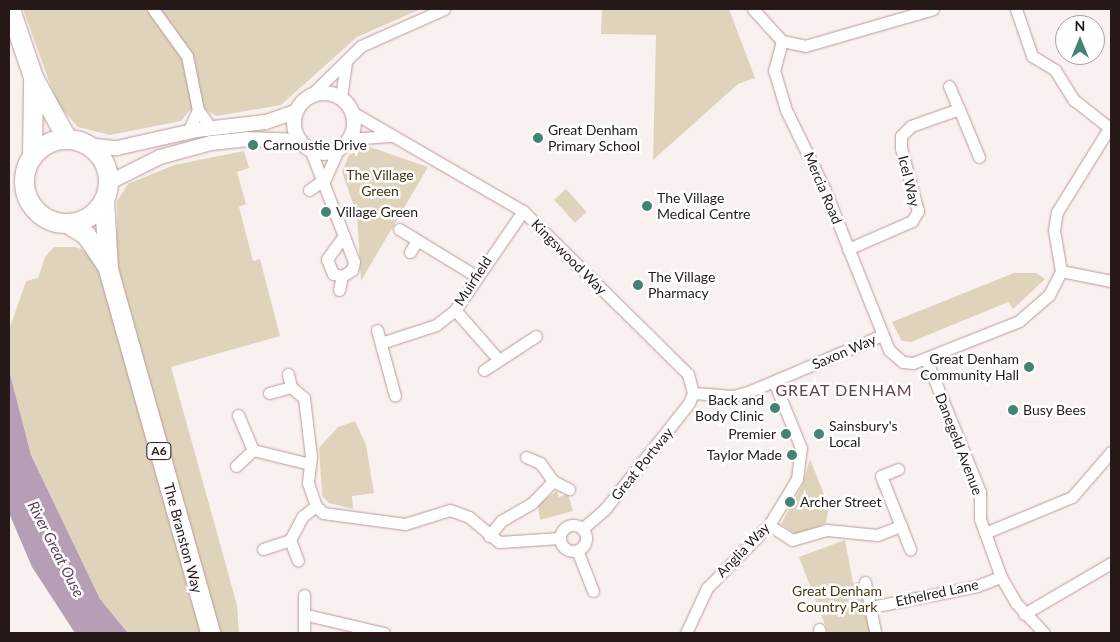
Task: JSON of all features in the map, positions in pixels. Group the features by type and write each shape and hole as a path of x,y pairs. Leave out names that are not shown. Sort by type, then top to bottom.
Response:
{"highway":[{"path":"10,9 33,77 67,140"},
{"path":"32,157 47,144 67,140 86,145 102,160 106,191 88,216 67,223 54,221 32,206 24,182 32,157 33,77"},
{"name":"The Branston Way","path":"106,191 108,269 210,633"},
{"name":"The Branston Way","path":"67,223 86,235 108,269"}],"street":[{"path":"153,9 187,56 198,110 211,128"},
{"path":"86,145 117,148 188,132 266,122 295,112 346,61 376,36 444,9"},
{"path":"753,9 782,42 805,46 915,12 933,9"},
{"path":"1016,9 1032,56 1055,70 1074,100 1111,127 1054,219 1061,271 1111,281"},
{"name":"Mercia Road","path":"782,42 774,70 777,84 848,249 882,335"},
{"path":"342,98 346,61"},
{"path":"949,86 979,157"},
{"path":"309,190 326,179 344,143 352,112 342,98 332,94 311,95"},
{"name":"Icel Way","path":"848,249 912,221 918,211 901,136 911,126 959,109"},
{"path":"188,132 198,110"},
{"path":"295,112 305,145 326,179 342,237 354,262 352,270 342,276 333,274 327,259 342,237"},
{"name":"Kingswood Way","path":"352,112 390,136 483,184 523,211 688,374 693,393"},
{"path":"106,191 160,156 211,143 247,139 305,145 329,152 344,143 390,136"},
{"name":"Muirfield","path":"381,343 436,325 455,310 476,276 523,211"},
{"path":"399,228 417,241 476,276"},
{"path":"410,252 417,241"},
{"name":"Saxon Way","path":"693,393 733,396 774,382 882,335 896,359 913,363 1019,321 1049,295 1061,271"},
{"path":"339,290 342,276"},
{"path":"455,310 498,359"},
{"path":"377,330 395,396"},
{"path":"484,370 498,359 536,336"},
{"name":"Danegeld Avenue","path":"926,358 980,492 985,533 1002,577 1024,614 1044,633"},
{"path":"288,374 290,387 304,398 310,464 308,483 316,506 333,517 405,524 450,510 469,517 489,536 509,544 537,536 560,538"},
{"name":"Anglia Way","path":"686,633 707,588 769,524 797,479 802,457 774,382"},
{"path":"269,393 290,387"},
{"name":"Great Portway","path":"582,529 605,509 672,427 693,393"},
{"path":"238,415 253,450"},
{"path":"253,450 310,464"},
{"path":"236,466 253,450"},
{"path":"985,533 1072,497 1111,452"},
{"path":"526,457 540,463 553,481 569,489"},
{"path":"898,469 881,476 910,550"},
{"path":"489,536 501,521 531,504 553,481"},
{"path":"263,549 290,540 303,516 316,506"},
{"path":"769,524 792,540 827,530 877,534 901,526"},
{"path":"560,538 566,527 582,529 585,541 577,550"},
{"path":"560,538 565,548 577,550"},
{"path":"290,540 298,560"},
{"path":"577,550 593,592"},
{"path":"1024,614 1111,564"},
{"name":"Ethelred Lane","path":"871,607 977,586 1002,577"},
{"path":"866,582 875,631"},
{"path":"304,596 307,615 304,633"},
{"path":"307,615 384,633"}],"green space":[{"path":"23,9 421,9 357,37 281,105 217,116 203,109 191,109 181,121 110,135 78,127 57,103"},
{"path":"602,9 729,9 755,78 738,84 653,160 656,35 601,34"},
{"name":"The Village Green","path":"367,146 428,167 361,281 357,215 342,172 349,155"},
{"path":"244,151 249,168 237,172 246,204 239,207 253,261 260,259 280,336 171,367 237,605 239,633 220,633 123,289 111,231 117,230 117,201 128,184 174,165"},
{"path":"566,189 587,212 575,223 554,200"},
{"path":"54,247 76,247 95,256 203,633 128,633 100,599 31,455 9,370 9,330 26,281 38,278 45,257"},
{"path":"1014,273 1036,273 1045,279 1013,309 1008,302 911,342 902,341 892,322"},
{"path":"355,421 366,445 374,493 352,496 353,509 329,503 322,496 319,448 338,427"},
{"path":"810,459 829,507 826,523 797,535 781,524 802,486"},
{"path":"557,491 559,497 568,494 573,511 540,520 538,504"},
{"name":"Great Denham Country Park","path":"845,540 853,583 860,582 870,633 828,633 799,557"}],"water":[{"name":"River Great Ouse","path":"9,370 31,455 100,599 128,633 75,633 32,567 9,513"}],"place":[{"name":"Great Denham Primary School","path":"538,138"},
{"name":"Carnoustie Drive","path":"253,145"},
{"name":"The Village Medical Centre","path":"647,206"},
{"name":"Village Green","path":"326,212"},
{"name":"The Village Pharmacy","path":"638,285"},
{"name":"Great Denham Community Hall","path":"1029,367"},
{"name":"Back and Body Clinic","path":"775,408"},
{"name":"Busy Bees","path":"1013,410"},
{"name":"Premier","path":"786,434"},
{"name":"Sainsbury's Local","path":"819,434"},
{"name":"Taylor Made","path":"792,455"},
{"name":"Archer Street","path":"790,502"}],"district":[{"name":"GREAT DENHAM","path":"844,390"}]}
